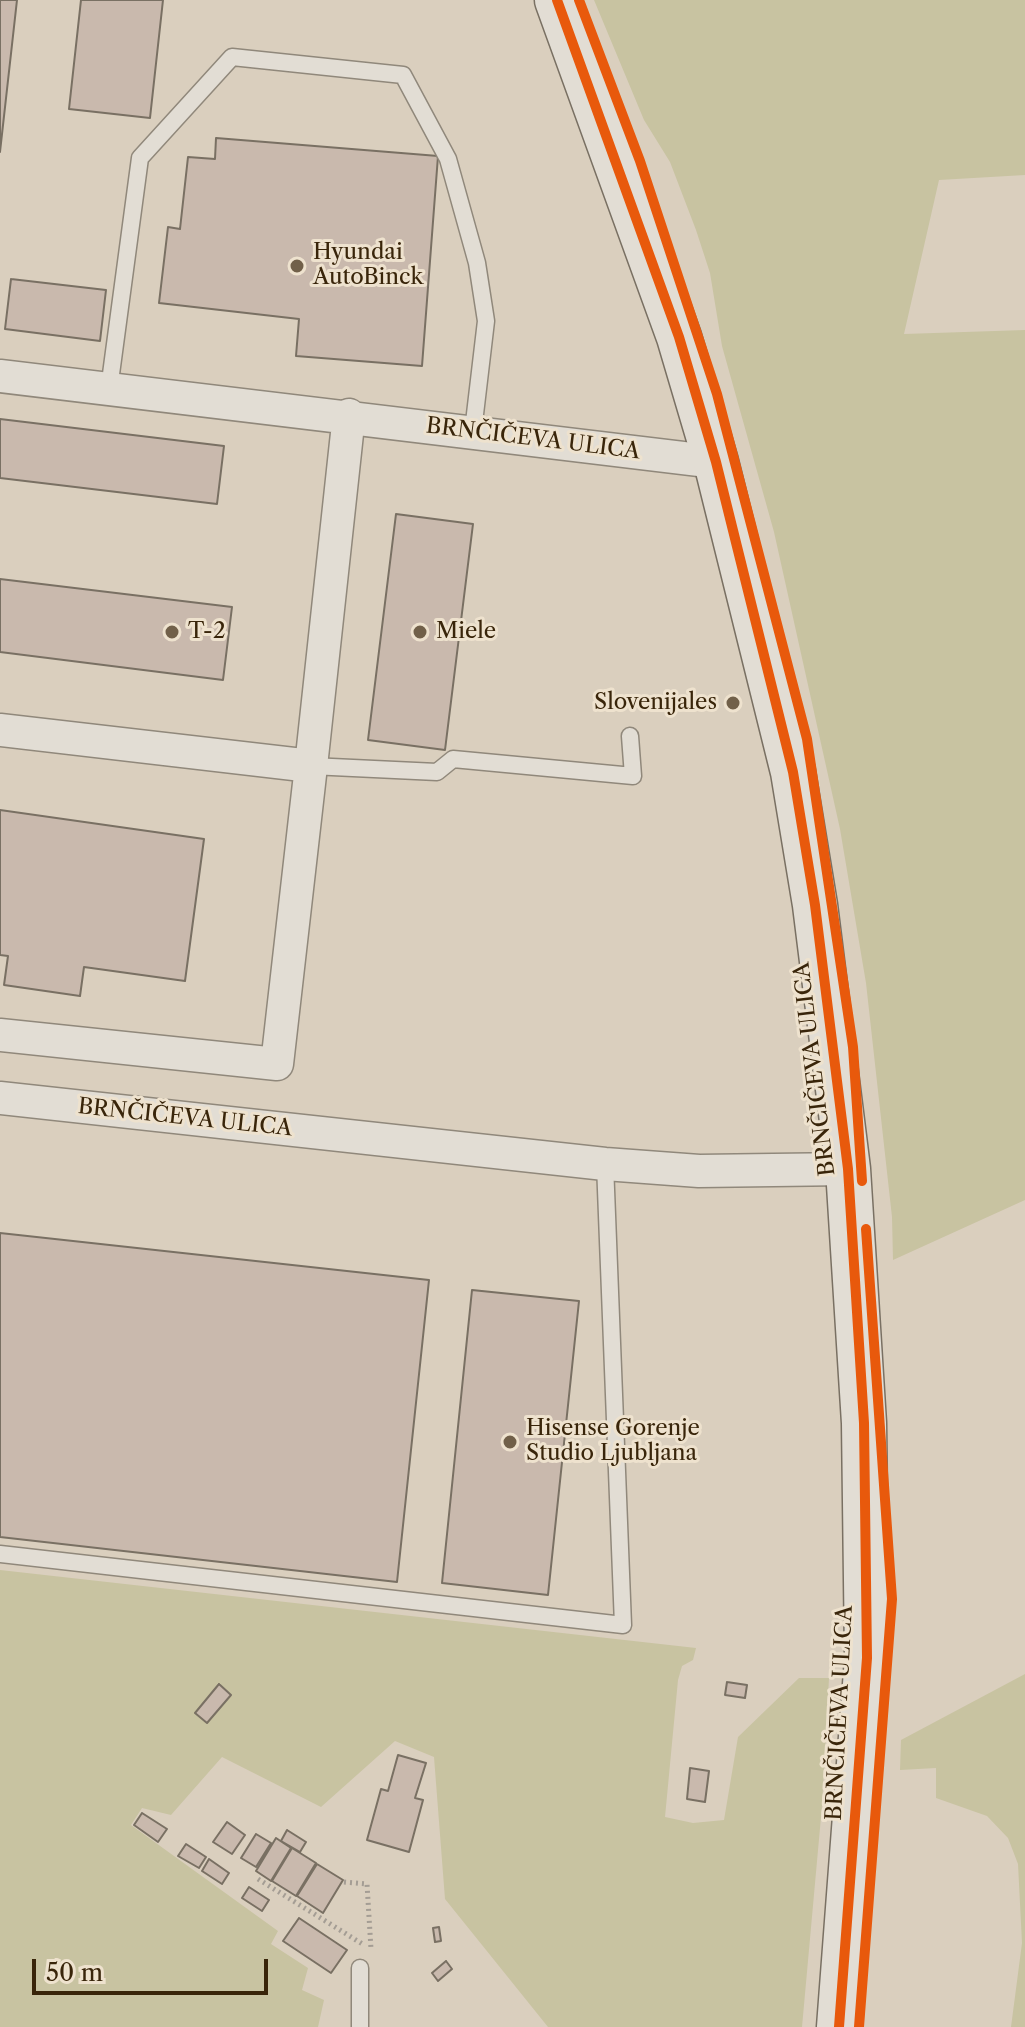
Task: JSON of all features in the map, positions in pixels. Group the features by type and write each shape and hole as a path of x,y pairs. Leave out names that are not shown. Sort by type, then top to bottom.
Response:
{"street":[{"name":"BRNČIČEVA ULICA","path":"557,0 679,337 716,462 793,772 815,905 848,1169 864,1423 867,1658 839,2027"},
{"name":"BRNČIČEVA ULICA","path":"0,376 349,415 716,462"},
{"path":"0,1035 277,1064 349,415"},
{"path":"0,730 311,766"},
{"name":"BRNČIČEVA ULICA","path":"0,1098 605,1164 699,1171 848,1169"}],"lane":[{"path":"109,389 140,158 232,57 403,75 448,159 477,263 486,321 473,431"},
{"path":"311,766 437,772 453,759 633,776 630,736"},
{"path":"0,1554 623,1625 605,1164"},
{"path":"360,1974 360,2027"}],"path":[{"path":"258,1879 371,1951"},
{"path":"344,1882 367,1884 372,1969 360,1974"}],"shaded area":[{"path":"594,0 1025,0 1025,175 939,180 904,334 1025,330 1025,1200 893,1260 892,1217 866,983 840,829 774,532 722,346 710,273 696,230 670,162 644,120"},
{"path":"0,1570 696,1648 693,1660 682,1666 678,1680 665,1817 693,1823 724,1820 738,1737 799,1678 829,1678 822,1806 802,2027 548,2027 445,1899 434,1757 395,1741 321,1807 222,1757 171,1815 142,1808 131,1825 278,1931 271,1944 308,1968 302,1990 324,2000 318,2027 0,2027"},
{"path":"1025,1674 1025,2027 1011,2027 1022,1943 1018,1864 1008,1838 987,1816 936,1798 936,1768 900,1770 901,1740"}],"building":[{"path":"0,0 17,0 0,152"},
{"path":"81,0 163,0 150,118 69,109"},
{"name":"Hyundai AutoBinck","path":"216,138 438,156 422,366 296,356 299,319 159,303 168,227 180,229 188,157 215,159"},
{"path":"11,279 106,290 100,341 5,329"},
{"path":"0,419 224,446 217,504 0,478"},
{"name":"Miele","path":"396,514 473,524 445,750 368,740"},
{"path":"0,579 232,607 223,680 0,652"},
{"path":"0,810 204,839 185,981 84,967 80,996 4,985 8,956 0,955"},
{"path":"0,1233 429,1280 397,1582 0,1537"},
{"name":"Hisense Gorenje Studio Ljubljana","path":"472,1290 579,1301 548,1595 442,1583"},
{"path":"727,1682 747,1685 745,1698 725,1695"},
{"path":"219,1684 231,1695 207,1723 195,1713"},
{"path":"398,1755 426,1763 415,1798 423,1800 409,1852 367,1840 381,1789 388,1791"},
{"path":"690,1768 709,1771 705,1802 687,1799"},
{"path":"142,1813 167,1829 158,1842 134,1825"},
{"path":"227,1822 245,1835 232,1854 213,1842"},
{"path":"287,1830 306,1842 300,1852 281,1841"},
{"path":"256,1834 271,1843 256,1867 241,1858"},
{"path":"276,1838 291,1848 271,1881 256,1871"},
{"path":"186,1844 206,1857 199,1868 178,1856"},
{"path":"292,1848 316,1863 296,1896 272,1881"},
{"path":"209,1859 229,1873 222,1884 202,1871"},
{"path":"317,1864 343,1880 323,1913 297,1896"},
{"path":"249,1887 269,1900 262,1911 242,1898"},
{"path":"299,1918 347,1950 331,1973 283,1941"},
{"path":"439,1927 441,1941 435,1942 433,1928"},
{"path":"446,1961 452,1969 438,1981 432,1973"}],"cycle path":[{"path":"557,0 679,337 716,462 793,772 815,905 848,1169 864,1423 867,1658 839,2027"},
{"path":"579,0 640,161 717,394 807,739 853,1047 862,1181"},
{"path":"859,2027 892,1599 866,1229"}],"place":[{"name":"Hyundai AutoBinck","path":"297,266"},
{"name":"T-2","path":"172,632"},
{"name":"Miele","path":"420,632"},
{"name":"Slovenijales","path":"733,703"},
{"name":"Hisense Gorenje Studio Ljubljana","path":"510,1442"}]}
